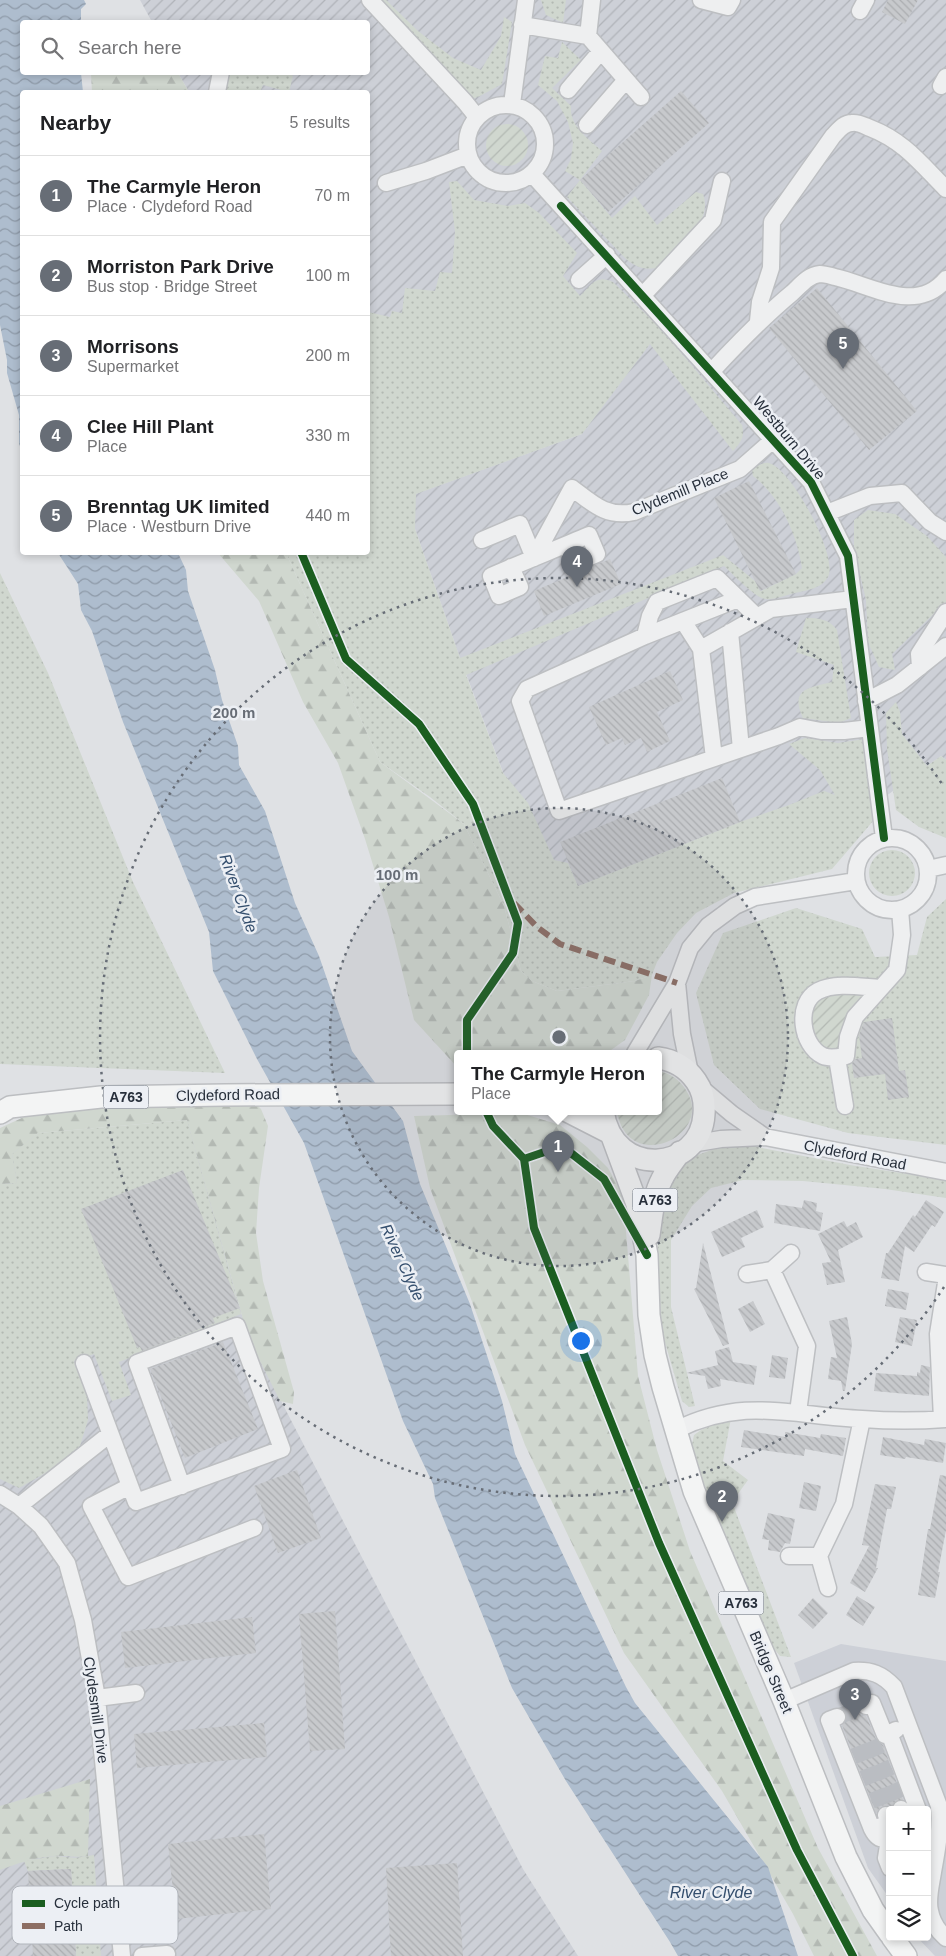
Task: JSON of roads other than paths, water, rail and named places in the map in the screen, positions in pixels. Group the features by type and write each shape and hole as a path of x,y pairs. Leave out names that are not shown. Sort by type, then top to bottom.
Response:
{"main road":[{"path":"662,1059 676,1063 695,1080"},
{"name":"Bridge Street","path":"646,1255 653,1205 662,1178 698,1136 704,1120 705,1103 695,1080"},
{"name":"Clydeford Road","path":"0,1113 10,1107 101,1097 454,1094"},
{"path":"573,1115 611,1136 625,1151 640,1158 656,1160 673,1157 686,1148"},
{"name":"Bridge Street","path":"604,1115 605,1125 637,1204 646,1255 655,1355 694,1491 784,1701 846,1857 873,1910 886,1928"},
{"path":"895,1941 906,1956"}],"street":[{"path":"370,0 477,117"},
{"path":"512,104 526,0"},
{"path":"588,36 592,0"},
{"path":"701,0 728,7 732,0"},
{"path":"522,25 588,36 641,97"},
{"path":"568,90 601,51"},
{"path":"217,90 220,75"},
{"path":"587,126 626,80"},
{"path":"512,104 524,108 535,116 542,126 546,139 545,152 540,164 532,174 521,181 508,184 495,182 483,176 474,166 468,154 466,141 470,128 477,117 487,109 512,104"},
{"path":"758,321 760,302 771,268 772,222 833,136 843,125 851,122 859,124 884,133 901,143 946,189"},
{"path":"386,183 426,171 468,154"},
{"name":"Westburn Drive","path":"532,174 811,482 848,556 884,838"},
{"path":"643,295 713,220 722,181"},
{"path":"579,280 607,255"},
{"path":"712,371 758,321 807,279 820,274 884,293 912,297 927,294 941,286 946,279"},
{"name":"Clydemill Place","path":"534,558 572,488 606,512 625,514 634,512 740,469 774,439"},
{"path":"826,513 870,496 902,493 930,522 946,532"},
{"path":"482,540 520,524 534,558"},
{"path":"512,568 566,544"},
{"path":"646,636 650,616 657,602 717,578 757,617"},
{"path":"738,599 683,620 527,689 520,701 559,811 800,727 821,731 870,728"},
{"path":"701,649 771,609 853,599"},
{"path":"920,667 919,654 946,612"},
{"path":"683,620 701,649 714,758"},
{"path":"730,632 741,749"},
{"path":"866,701 897,685 946,646"},
{"path":"896,837 913,844 924,858 928,869 928,880 918,899 900,909 888,910 877,907 864,896 856,881 856,869 859,858 869,846 884,838 896,837"},
{"path":"928,869 946,865"},
{"path":"637,1050 677,983 690,948 708,926 735,906 755,897 839,882 856,881"},
{"path":"880,988 838,986 817,992 805,1007 804,1033 812,1048 824,1056 837,1058 846,1056 848,1037 854,1016 897,970 902,935 900,909"},
{"path":"677,983 682,1034 695,1080"},
{"path":"837,1058 846,1106"},
{"name":"Clydeford Road","path":"695,1080 732,1114 765,1136"},
{"name":"Clydeford Road","path":"686,1148 721,1139 765,1136 946,1172"},
{"path":"747,1274 772,1270 791,1253"},
{"path":"772,1270 807,1346 798,1412"},
{"path":"926,1272 946,1275"},
{"path":"676,1430 714,1415 754,1409 862,1419 944,1419 938,1334 946,1283"},
{"path":"84,1363 136,1502 182,1486 282,1449 237,1326 137,1362 182,1486"},
{"path":"828,1588 818,1556 844,1504 862,1419"},
{"path":"20,1506 110,1434"},
{"path":"130,1486 92,1506 128,1577 254,1528"},
{"name":"Clydesmill Drive","path":"0,1494 20,1506 40,1526 67,1563 83,1620 97,1698 115,1886"},
{"path":"789,1556 818,1556"},
{"path":"784,1701 854,1671 865,1670 876,1673 894,1687 908,1725 934,1816 931,1860"},
{"path":"97,1698 136,1693"},
{"path":"866,1706 872,1703 884,1735 916,1806"},
{"path":"837,1717 829,1720 845,1752 872,1829 879,1838 886,1839"},
{"path":"884,1735 908,1725"},
{"path":"872,1829 886,1824"},
{"path":"929,1896 929,1910 933,1922 946,1938"},
{"path":"142,1956 167,1954"}],"water":[{"path":"0,0 84,0 86,4 81,9 81,20 20,20 20,75 81,75 83,90 20,90 20,447 19,415 7,373 7,360 0,325"},
{"name":"River Clyde","path":"59,555 179,555 186,570 188,591 238,746 239,765 265,811 295,903 319,956 352,1051 403,1121 420,1184 470,1304 502,1401 515,1454 635,1703 768,1867 798,1956 678,1956 566,1781 512,1688 435,1498 433,1484 403,1421 304,1143 257,1059 213,971 209,932 123,722 92,631 81,610 78,584"}],"tunnel":[{"path":"837,1717 866,1706"},
{"path":"871,1741 900,1806"},
{"path":"858,1746 886,1815"}],"place":[{"name":"Brenntag UK limited","path":"843,369"},
{"name":"Clee Hill Plant","path":"577,587"},
{"name":"The Carmyle Heron","path":"558,1172"},
{"name":"Morriston Park Drive","path":"722,1522"},
{"name":"Morrisons","path":"855,1720"}]}
